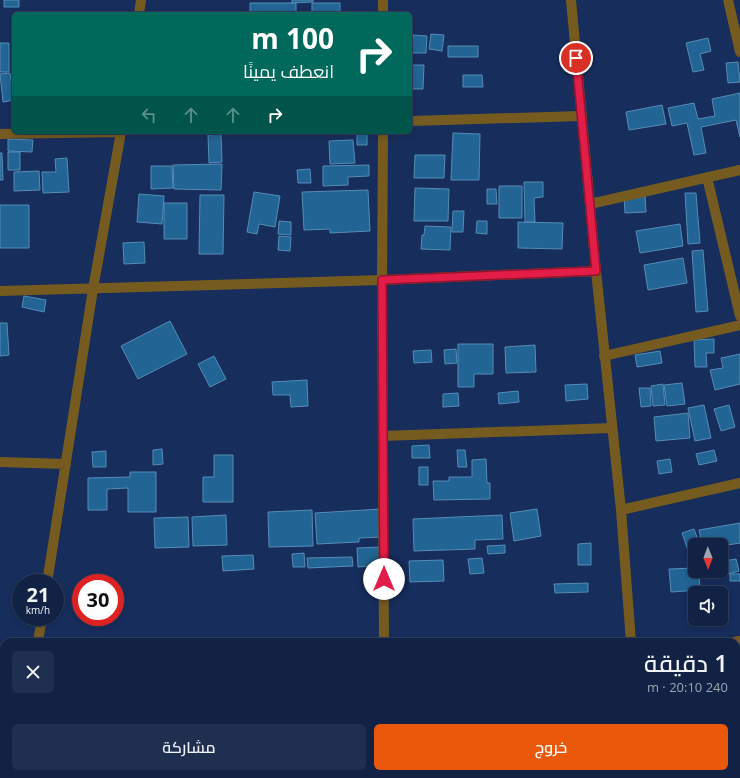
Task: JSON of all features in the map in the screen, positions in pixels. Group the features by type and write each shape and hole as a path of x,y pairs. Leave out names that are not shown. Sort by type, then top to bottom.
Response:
{"street":[{"path":"139,12 141,0"},
{"path":"383,0 383,12"},
{"path":"571,0 604,356 621,510 631,638"},
{"path":"728,0 740,52"},
{"path":"412,121 582,116"},
{"path":"0,134 12,134"},
{"path":"48,574 93,289 120,134"},
{"path":"382,134 384,638"},
{"path":"590,204 740,170"},
{"path":"707,177 740,316"},
{"path":"0,291 382,280 596,271"},
{"path":"604,356 740,325"},
{"path":"383,436 612,428"},
{"path":"0,462 66,464"},
{"path":"621,510 740,483"},
{"path":"39,638 41,626"}],"building":[{"path":"4,0 19,0 19,7 4,7"},
{"path":"292,0 313,0 313,2 292,3"},
{"path":"250,3 296,3 296,12 250,12"},
{"path":"312,3 340,3 340,12 312,12"},
{"path":"431,34 444,35 442,51 429,49"},
{"path":"413,35 427,36 426,53 412,53"},
{"path":"708,38 711,51 700,54 704,70 693,72 686,43"},
{"path":"0,43 9,43 9,72 0,72"},
{"path":"448,46 478,46 478,57 448,57"},
{"path":"738,62 740,82 728,83 726,63"},
{"path":"412,65 424,65 423,89 412,89"},
{"path":"10,73 12,100 3,102 0,74"},
{"path":"463,75 482,75 483,87 463,87"},
{"path":"740,93 740,137 736,120 701,127 706,153 694,155 687,123 672,126 668,108 694,103 698,119 715,116 712,99"},
{"path":"662,105 666,124 629,130 626,112"},
{"path":"453,133 480,134 479,180 451,180"},
{"path":"221,134 222,162 209,163 208,135"},
{"path":"357,134 367,134 367,145 357,145"},
{"path":"8,139 33,140 32,152 8,151"},
{"path":"353,140 355,163 330,164 329,141"},
{"path":"8,152 20,152 20,170 8,170"},
{"path":"0,153 2,153 3,180 0,180"},
{"path":"415,155 445,155 444,178 414,178"},
{"path":"67,158 69,192 43,193 42,172 56,172 55,159"},
{"path":"222,164 221,190 174,189 173,165"},
{"path":"369,165 369,176 348,177 348,185 323,186 323,166"},
{"path":"151,166 172,166 173,188 151,189"},
{"path":"310,169 311,183 298,183 297,170"},
{"path":"39,171 40,190 14,191 14,172"},
{"path":"524,182 543,182 543,197 534,198 535,222 525,222"},
{"path":"499,186 522,186 522,218 499,218"},
{"path":"415,188 449,189 448,221 414,221"},
{"path":"487,189 496,189 497,204 487,204"},
{"path":"368,190 370,231 330,233 330,229 304,230 302,192"},
{"path":"254,192 280,196 275,227 259,224 257,234 247,232"},
{"path":"685,193 696,193 700,243 688,244"},
{"path":"139,194 164,196 162,224 137,222"},
{"path":"200,195 224,195 223,254 199,254"},
{"path":"645,195 646,212 625,213 624,196"},
{"path":"164,203 187,203 187,239 164,239"},
{"path":"0,205 29,205 29,248 0,248"},
{"path":"453,211 464,211 463,232 452,232"},
{"path":"279,221 291,222 291,235 278,234"},
{"path":"477,221 487,221 487,234 476,233"},
{"path":"518,222 563,223 562,249 518,248"},
{"path":"680,224 683,246 640,253 636,231"},
{"path":"425,226 451,227 450,250 421,249 422,235 424,235"},
{"path":"279,236 291,237 290,251 278,250"},
{"path":"144,242 145,263 124,264 123,243"},
{"path":"703,250 708,311 696,312 692,251"},
{"path":"683,258 687,283 648,290 644,265"},
{"path":"24,296 46,300 44,312 22,307"},
{"path":"170,321 187,354 138,379 121,346"},
{"path":"0,323 7,323 9,355 0,356"},
{"path":"714,339 714,353 706,353 707,367 695,367 694,340"},
{"path":"458,344 493,344 493,374 474,374 474,387 458,387"},
{"path":"535,345 536,372 506,373 505,347"},
{"path":"456,349 457,363 445,364 444,350"},
{"path":"431,350 432,362 414,363 413,351"},
{"path":"660,351 662,363 637,367 635,355"},
{"path":"740,354 740,384 715,390 710,370 723,368 721,358"},
{"path":"214,356 226,379 210,387 198,364"},
{"path":"307,380 308,406 291,407 290,395 273,395 272,382"},
{"path":"682,383 685,404 667,406 664,385"},
{"path":"587,384 588,399 566,401 565,385"},
{"path":"663,384 665,405 653,406 651,386"},
{"path":"639,388 650,388 651,406 641,407"},
{"path":"518,391 519,402 499,404 498,393"},
{"path":"458,393 459,406 443,407 443,394"},
{"path":"704,405 711,438 695,441 688,408"},
{"path":"729,405 735,427 721,431 714,409"},
{"path":"688,413 690,438 656,441 654,417"},
{"path":"429,445 430,458 412,458 412,446"},
{"path":"162,449 163,464 153,465 153,450"},
{"path":"457,450 465,450 467,467 458,467"},
{"path":"714,450 717,461 699,465 696,454"},
{"path":"106,451 106,467 93,467 92,452"},
{"path":"214,455 233,455 233,502 203,502 203,477 214,477"},
{"path":"486,459 487,483 490,483 490,499 434,500 433,481 449,481 449,477 472,477 472,460"},
{"path":"670,459 672,472 659,474 657,461"},
{"path":"419,467 428,467 428,485 419,485"},
{"path":"130,472 156,472 156,512 128,512 128,488 107,489 107,510 88,510 88,478 130,477"},
{"path":"381,509 382,537 359,538 359,542 317,544 315,513"},
{"path":"537,509 541,536 514,541 510,513"},
{"path":"312,510 313,546 269,547 268,512"},
{"path":"226,515 227,545 193,546 192,517"},
{"path":"502,515 503,539 475,540 475,549 414,551 413,519"},
{"path":"188,517 189,547 155,548 154,518"},
{"path":"740,523 740,543 728,545 728,538 701,538 699,530"},
{"path":"694,529 697,538 688,538 688,550 682,533"},
{"path":"591,543 591,565 578,565 578,544"},
{"path":"505,545 505,553 488,554 487,546"},
{"path":"382,547 383,565 358,567 357,548"},
{"path":"304,553 305,567 293,567 292,554"},
{"path":"253,555 254,569 223,571 222,556"},
{"path":"352,557 353,566 308,568 307,558"},
{"path":"482,558 484,573 470,574 468,559"},
{"path":"736,559 739,571 728,574 728,560"},
{"path":"443,560 444,581 410,582 409,561"},
{"path":"688,568 688,578 699,578 700,586 688,586 688,591 671,592 669,569"},
{"path":"730,574 740,574 740,581 730,581"},
{"path":"588,583 588,592 555,593 554,584"}],"route":[{"path":"384,579 382,280 596,271 576,58"}]}
